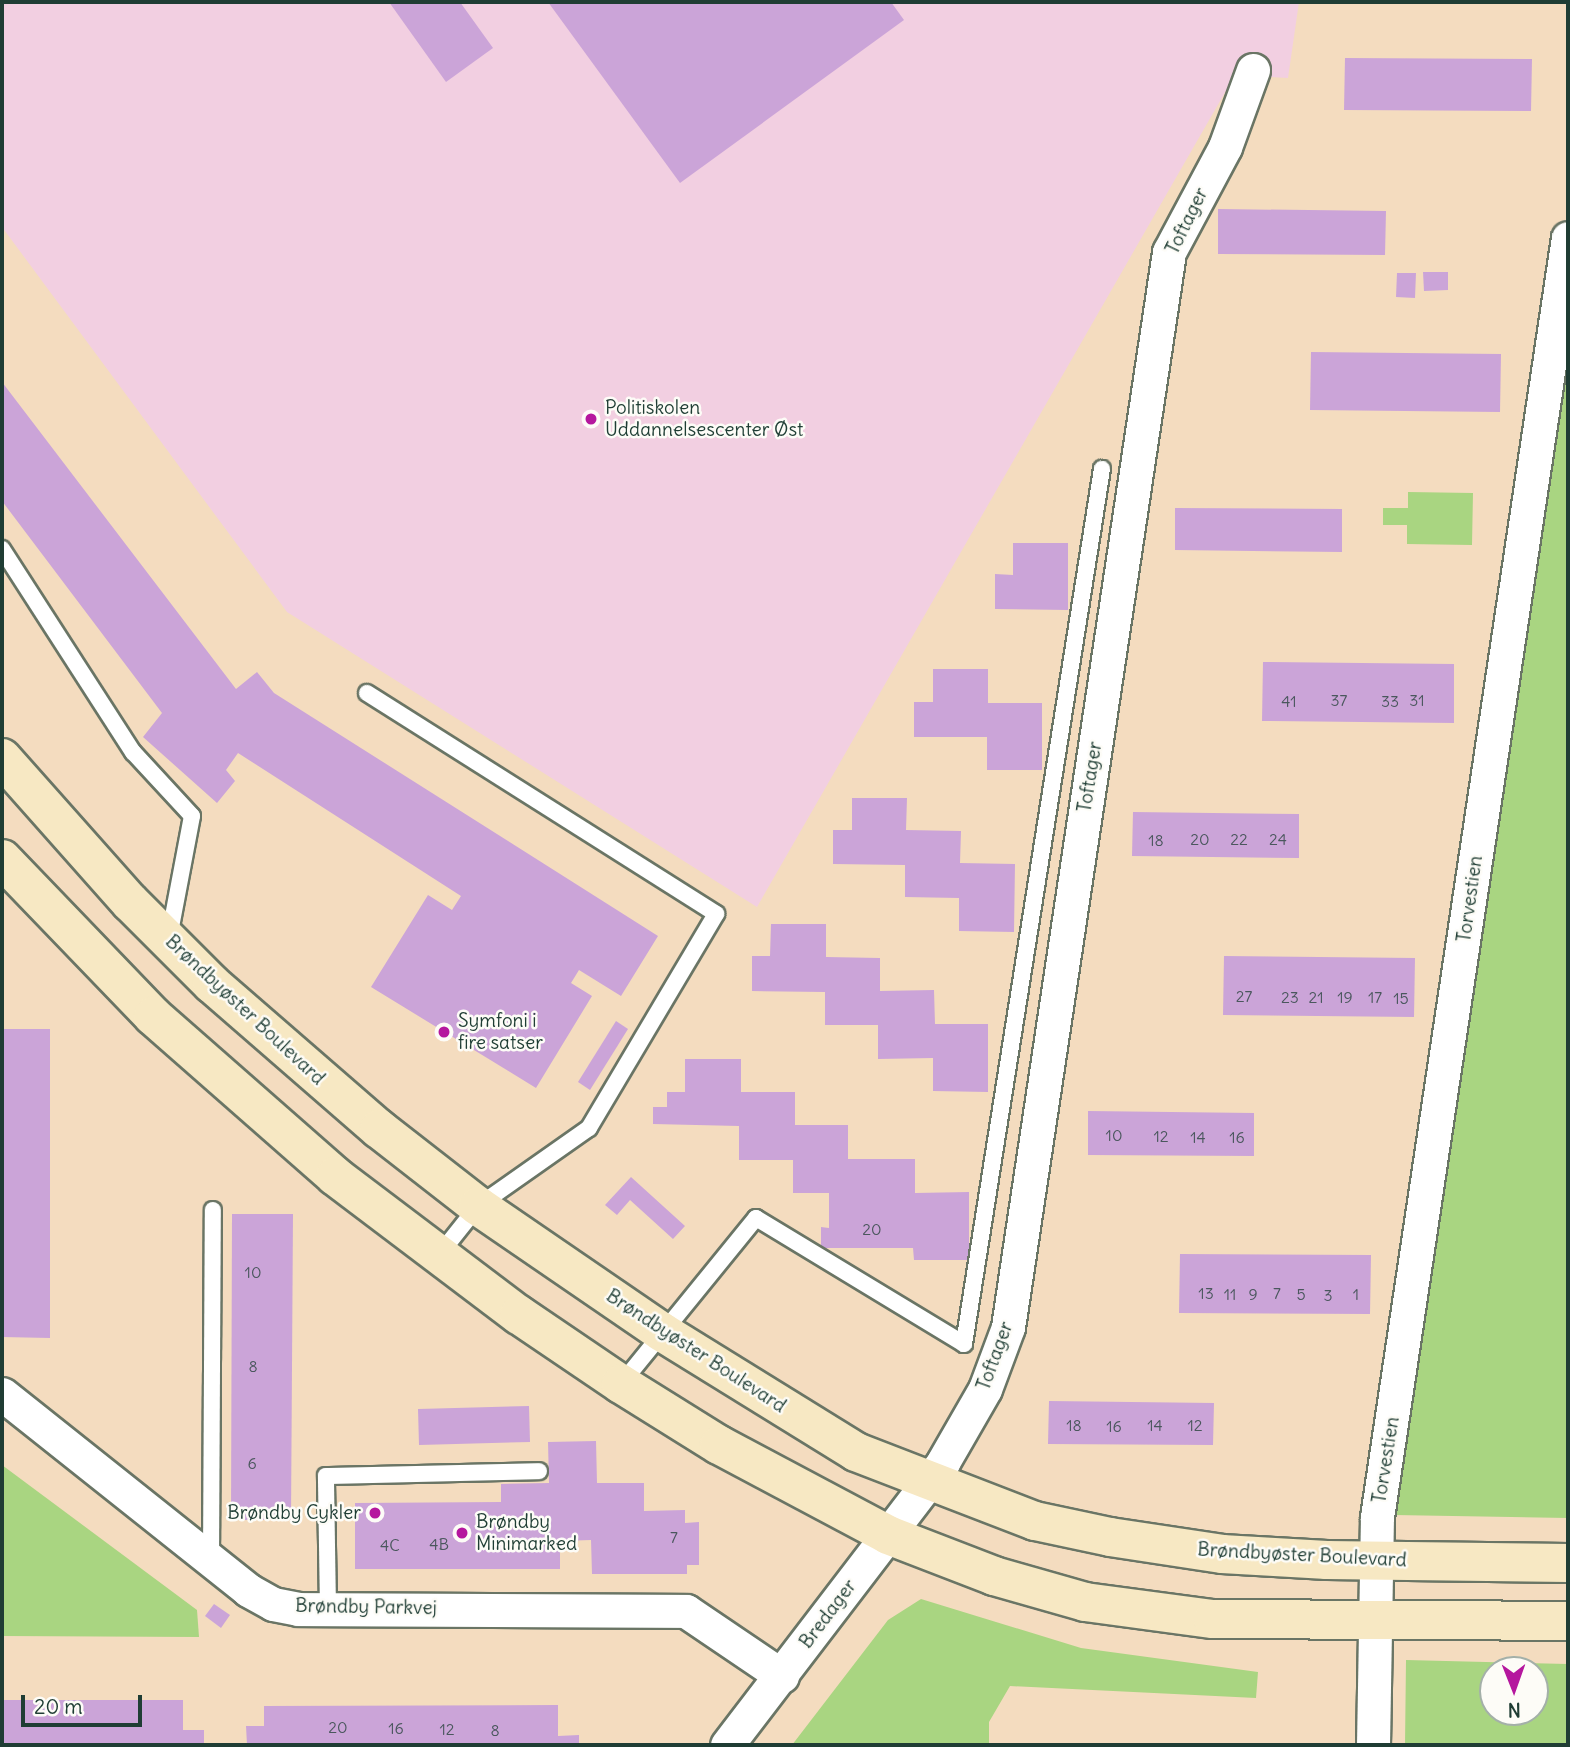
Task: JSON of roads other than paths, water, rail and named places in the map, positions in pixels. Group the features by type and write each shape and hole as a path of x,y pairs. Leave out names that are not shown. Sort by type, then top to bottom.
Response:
{"street":[{"name":"Toftager","path":"929,1483 985,1389 1008,1327 1169,252 1225,148 1253,70"},
{"name":"Torvestien","path":"1373,1745 1377,1517 1568,238"},
{"name":"Brøndbyøster Boulevard","path":"2,758 168,940 296,1061 478,1206 662,1332 856,1452 929,1483 1035,1521 1110,1537 1223,1554 1568,1563"},
{"path":"2,859 68,932 240,1097 439,1255 621,1384 719,1445 888,1535 994,1576 1086,1602 1213,1619 1568,1621"},
{"name":"Brøndby Parkvej","path":"2,1394 248,1590 273,1604 328,1609 686,1611 782,1676"},
{"name":"Bredager","path":"727,1745 929,1483"}],"lane":[{"path":"621,1384 756,1218 964,1344 1102,469"},
{"path":"2,549 133,752 192,816 168,940"},
{"path":"367,693 716,914 589,1128 478,1206 439,1255"},
{"path":"211,1559 213,1210"},
{"path":"328,1609 326,1476 539,1471"}],"place":[{"name":"Politiskolen Uddannelsescenter Øst","path":"591,419"},
{"name":"Symfoni i fire satser","path":"444,1032"},
{"name":"Brøndby Cykler","path":"375,1513"},
{"name":"Brøndby Minimarked","path":"462,1533"}]}
